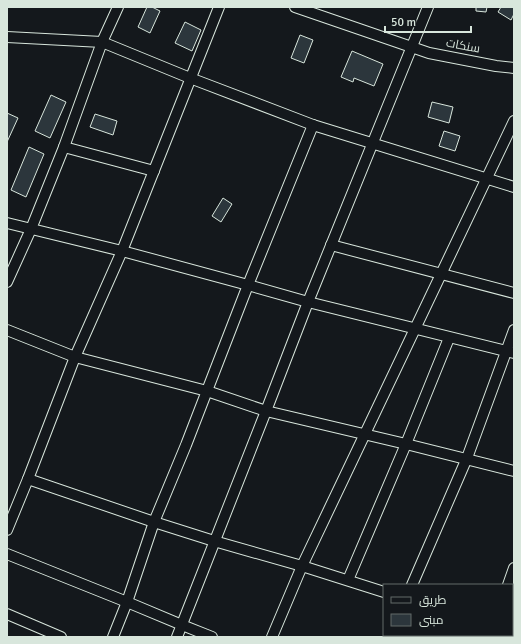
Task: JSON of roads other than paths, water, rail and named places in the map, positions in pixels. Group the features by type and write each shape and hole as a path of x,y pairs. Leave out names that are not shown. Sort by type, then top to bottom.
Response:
{"street":[{"path":"7,282 64,147 102,42 118,7"},
{"path":"7,530 75,357 122,251 219,7"},
{"path":"177,637 308,302 428,7"},
{"name":"سنكات","path":"301,8 429,53 514,68"},
{"path":"7,37 102,42 190,78 313,125 514,187"},
{"path":"272,637 302,566 514,121"},
{"path":"113,637 127,602 154,522 313,125"},
{"path":"64,147 154,171"},
{"path":"7,223 122,251 415,330 510,352"},
{"path":"331,245 514,293"},
{"path":"7,330 75,357 207,391 266,411 467,458 514,471"},
{"path":"412,584 467,458 510,352 514,330"},
{"path":"348,580 449,338"},
{"path":"28,479 214,542 302,566 383,592"},
{"path":"7,554 212,637"},
{"path":"508,584 514,568"},
{"path":"7,614 61,637"}]}
